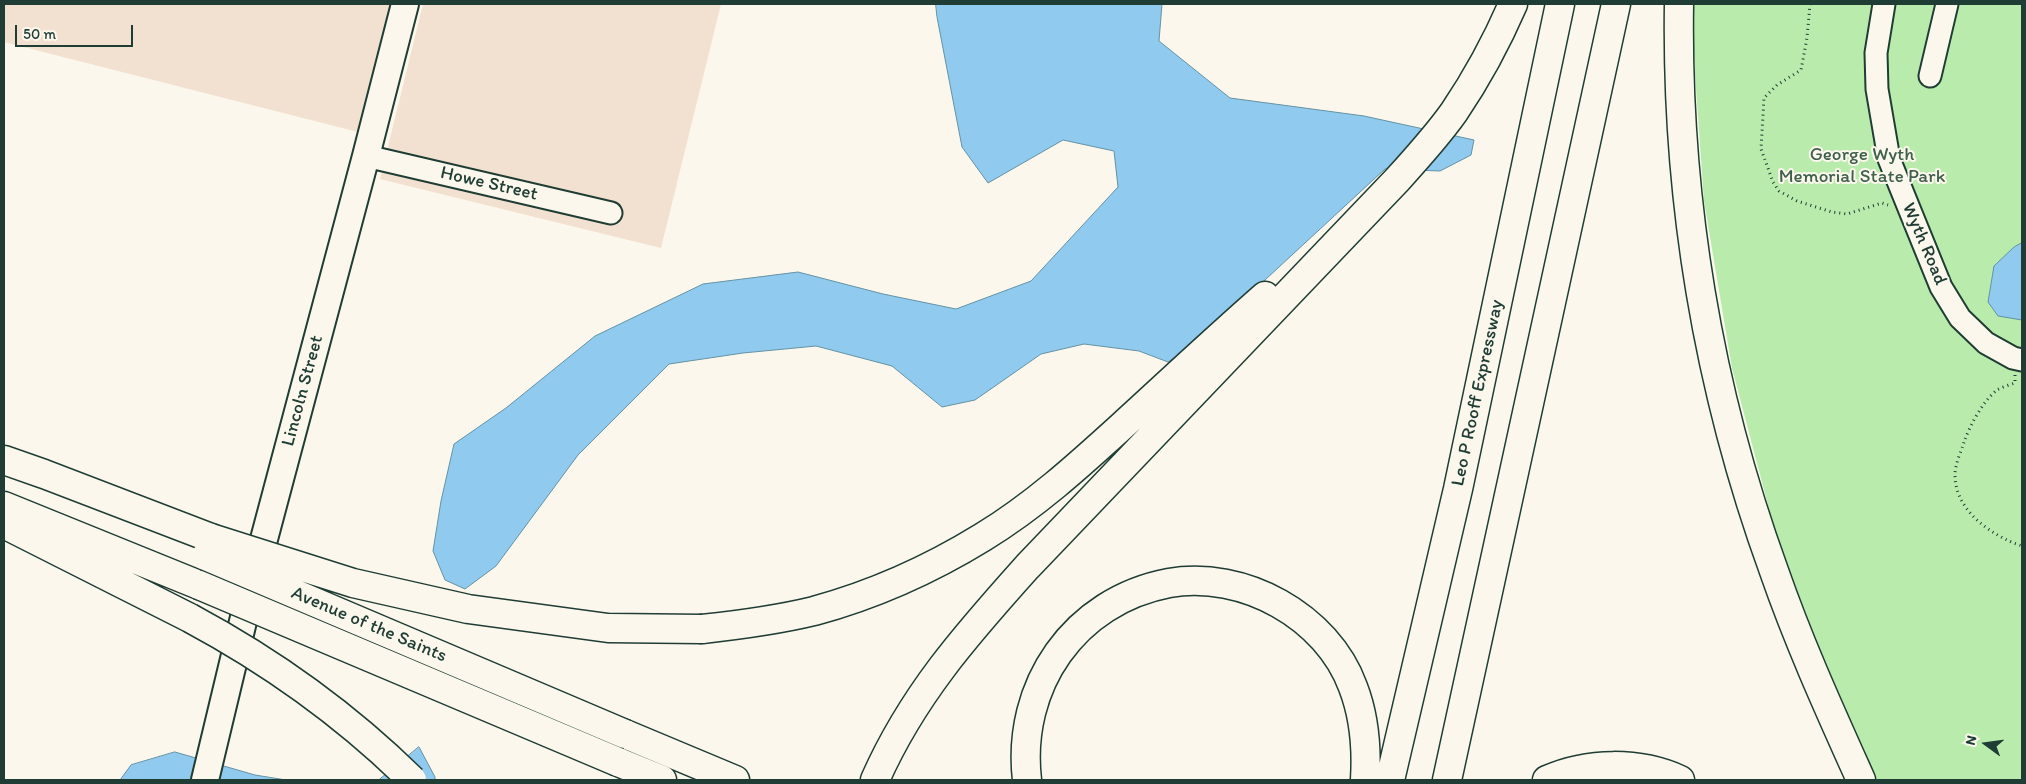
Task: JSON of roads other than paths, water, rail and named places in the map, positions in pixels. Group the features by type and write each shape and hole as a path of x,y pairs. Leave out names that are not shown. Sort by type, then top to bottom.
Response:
{"highway":[{"path":"879,772 923,691 944,662 1021,574 1397,180 1454,112 1476,77 1513,4"},
{"name":"Leo P Rooff Expressway","path":"1390,780 1458,489 1560,4"},
{"path":"1447,780 1616,4"},
{"path":"1679,4 1682,145 1697,271 1722,403 1755,517 1773,571 1806,657 1861,780"},
{"path":"4,460 44,474 208,547 468,609 608,628 702,629 814,611 896,582 944,559 991,532 1026,508 1066,477 1244,315 1397,180"},
{"name":"Avenue of the Saints","path":"4,472 208,547 625,734 734,780"},
{"name":"Avenue of the Saints","path":"4,506 199,585 662,780"},
{"path":"4,524 190,618 266,661 310,691 357,728 412,780"},
{"path":"1027,780 1025,744 1028,722 1039,686 1059,651 1086,622 1118,601 1153,587 1190,581 1232,584 1250,590 1288,609 1320,636 1345,669 1361,710 1367,756 1365,780"},
{"path":"1547,780 1579,769 1604,766 1652,770 1680,780"}],"main road":[{"name":"Lincoln Street","path":"205,780 251,588 405,4"}],"street":[{"name":"Wyth Road","path":"1884,4 1876,53 1877,90 1889,159 1941,287 1960,318 1986,343 2013,358 2016,364"},
{"path":"1930,76 1940,5"},
{"name":"Howe Street","path":"366,156 611,213"}],"water":[{"path":"936,4 1162,4 1159,41 1230,98 1364,116 1474,140 1471,155 1440,171 1385,169 1199,341 1168,362 1139,351 1084,344 1041,354 975,400 942,407 892,366 816,346 743,353 669,364 578,455 496,566 465,589 445,580 433,551 441,501 454,444 506,408 595,336 703,284 798,272 883,294 956,309 1031,281 1118,187 1114,151 1063,140 988,183 962,147"},
{"path":"2022,243 2022,320 1998,316 1988,302 1994,266 2014,247"},
{"path":"419,747 435,780 379,780"},
{"path":"175,752 255,775 286,780 120,780 131,765"}],"park label":[{"name":"George Wyth Memorial State Park","path":"1862,166"}]}
